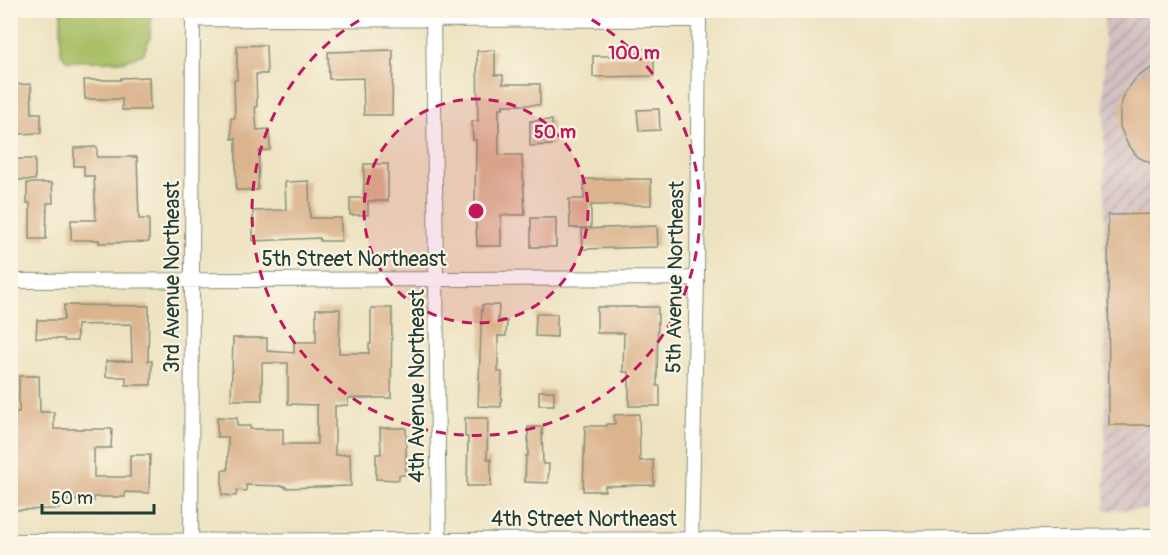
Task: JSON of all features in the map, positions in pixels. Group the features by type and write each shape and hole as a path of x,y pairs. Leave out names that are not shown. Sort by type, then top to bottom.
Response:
{"street":[{"path":"193,15 699,15"},
{"name":"3rd Avenue Northeast","path":"191,542 193,15"},
{"name":"4th Avenue Northeast","path":"433,15 439,542"},
{"name":"5th Avenue Northeast","path":"691,542 697,278 699,15"},
{"name":"5th Street Northeast","path":"10,281 697,278"},
{"name":"4th Street Northeast","path":"10,541 872,542 1074,540 1158,536"}],"shaded area":[{"path":"1104,11 1157,11 1157,510 1105,510"}],"green space":[{"path":"61,11 151,11 150,38 143,54 125,61 67,61 61,53"}],"building":[{"path":"266,45 267,74 256,74 257,107 255,107 257,130 269,129 270,150 259,151 258,190 236,190 236,138 232,139 231,118 235,118 234,80 237,80 237,46"},
{"path":"631,49 654,49 654,76 593,77 593,56 631,56"},
{"path":"393,50 392,115 364,115 363,78 329,79 328,52"},
{"path":"495,50 495,75 503,75 503,84 540,84 540,105 503,105 503,108 499,108 499,155 522,155 525,215 501,215 501,246 477,246 476,140 473,140 472,121 478,121 477,51"},
{"path":"1158,64 1158,167 1138,157 1127,143 1120,127 1120,109 1125,92 1137,77"},
{"path":"149,77 150,110 122,110 122,99 85,99 84,80"},
{"path":"31,84 32,113 41,113 41,133 18,134 18,99 13,99 13,85"},
{"path":"659,109 660,130 639,131 637,110"},
{"path":"552,120 552,145 530,146 530,121"},
{"path":"97,147 97,157 137,157 139,219 149,219 149,242 99,243 99,240 71,240 71,220 96,220 94,176 84,176 84,166 74,166 74,148"},
{"path":"16,159 35,159 35,180 16,180"},
{"path":"364,164 388,164 388,201 368,201 368,215 350,215 350,198 364,198"},
{"path":"584,179 651,179 651,205 591,205 591,228 570,228 569,199 584,199"},
{"path":"309,181 310,218 341,218 341,241 320,241 320,238 253,241 253,211 286,210 285,182"},
{"path":"27,183 52,183 53,203 47,203 46,239 30,239 30,203 27,203"},
{"path":"1158,214 1158,425 1109,425 1108,215"},
{"path":"531,218 556,218 556,247 531,247"},
{"path":"657,226 658,247 583,249 582,229"},
{"path":"64,305 149,306 148,361 152,361 151,385 126,385 126,377 106,377 106,361 132,361 131,324 77,325 77,341 36,338 37,320 64,320"},
{"path":"482,305 499,305 498,320 507,321 506,336 498,336 498,372 502,372 501,407 478,406"},
{"path":"597,307 658,307 657,386 660,386 660,406 629,406 629,372 623,372 624,333 597,333"},
{"path":"371,308 392,308 391,398 348,398 348,405 335,406 335,455 350,454 351,486 285,488 285,486 246,485 246,491 237,490 236,496 222,495 222,470 228,470 228,437 217,437 217,417 237,418 237,426 250,426 250,429 283,429 283,444 317,444 317,405 288,404 288,363 262,363 262,400 231,400 233,338 267,338 267,351 294,353 294,342 316,342 316,309 340,309 339,353 369,353"},
{"path":"536,314 557,314 557,337 535,336"},
{"path":"19,376 39,376 40,412 54,412 54,429 112,429 111,448 94,448 94,477 130,477 130,455 150,455 149,493 125,492 125,497 94,497 94,501 59,500 59,509 10,510 10,412 19,412"},
{"path":"539,391 554,391 554,405 539,405"},
{"path":"639,414 640,461 653,460 654,485 605,486 605,491 583,491 585,426 607,426 607,424 615,424 614,415"},
{"path":"465,418 488,418 487,459 491,459 491,486 467,486 468,437 465,437"},
{"path":"528,427 542,427 543,464 549,464 548,483 525,482"},
{"path":"380,428 406,428 406,475 399,475 399,480 376,479 376,454 381,454"}]}
